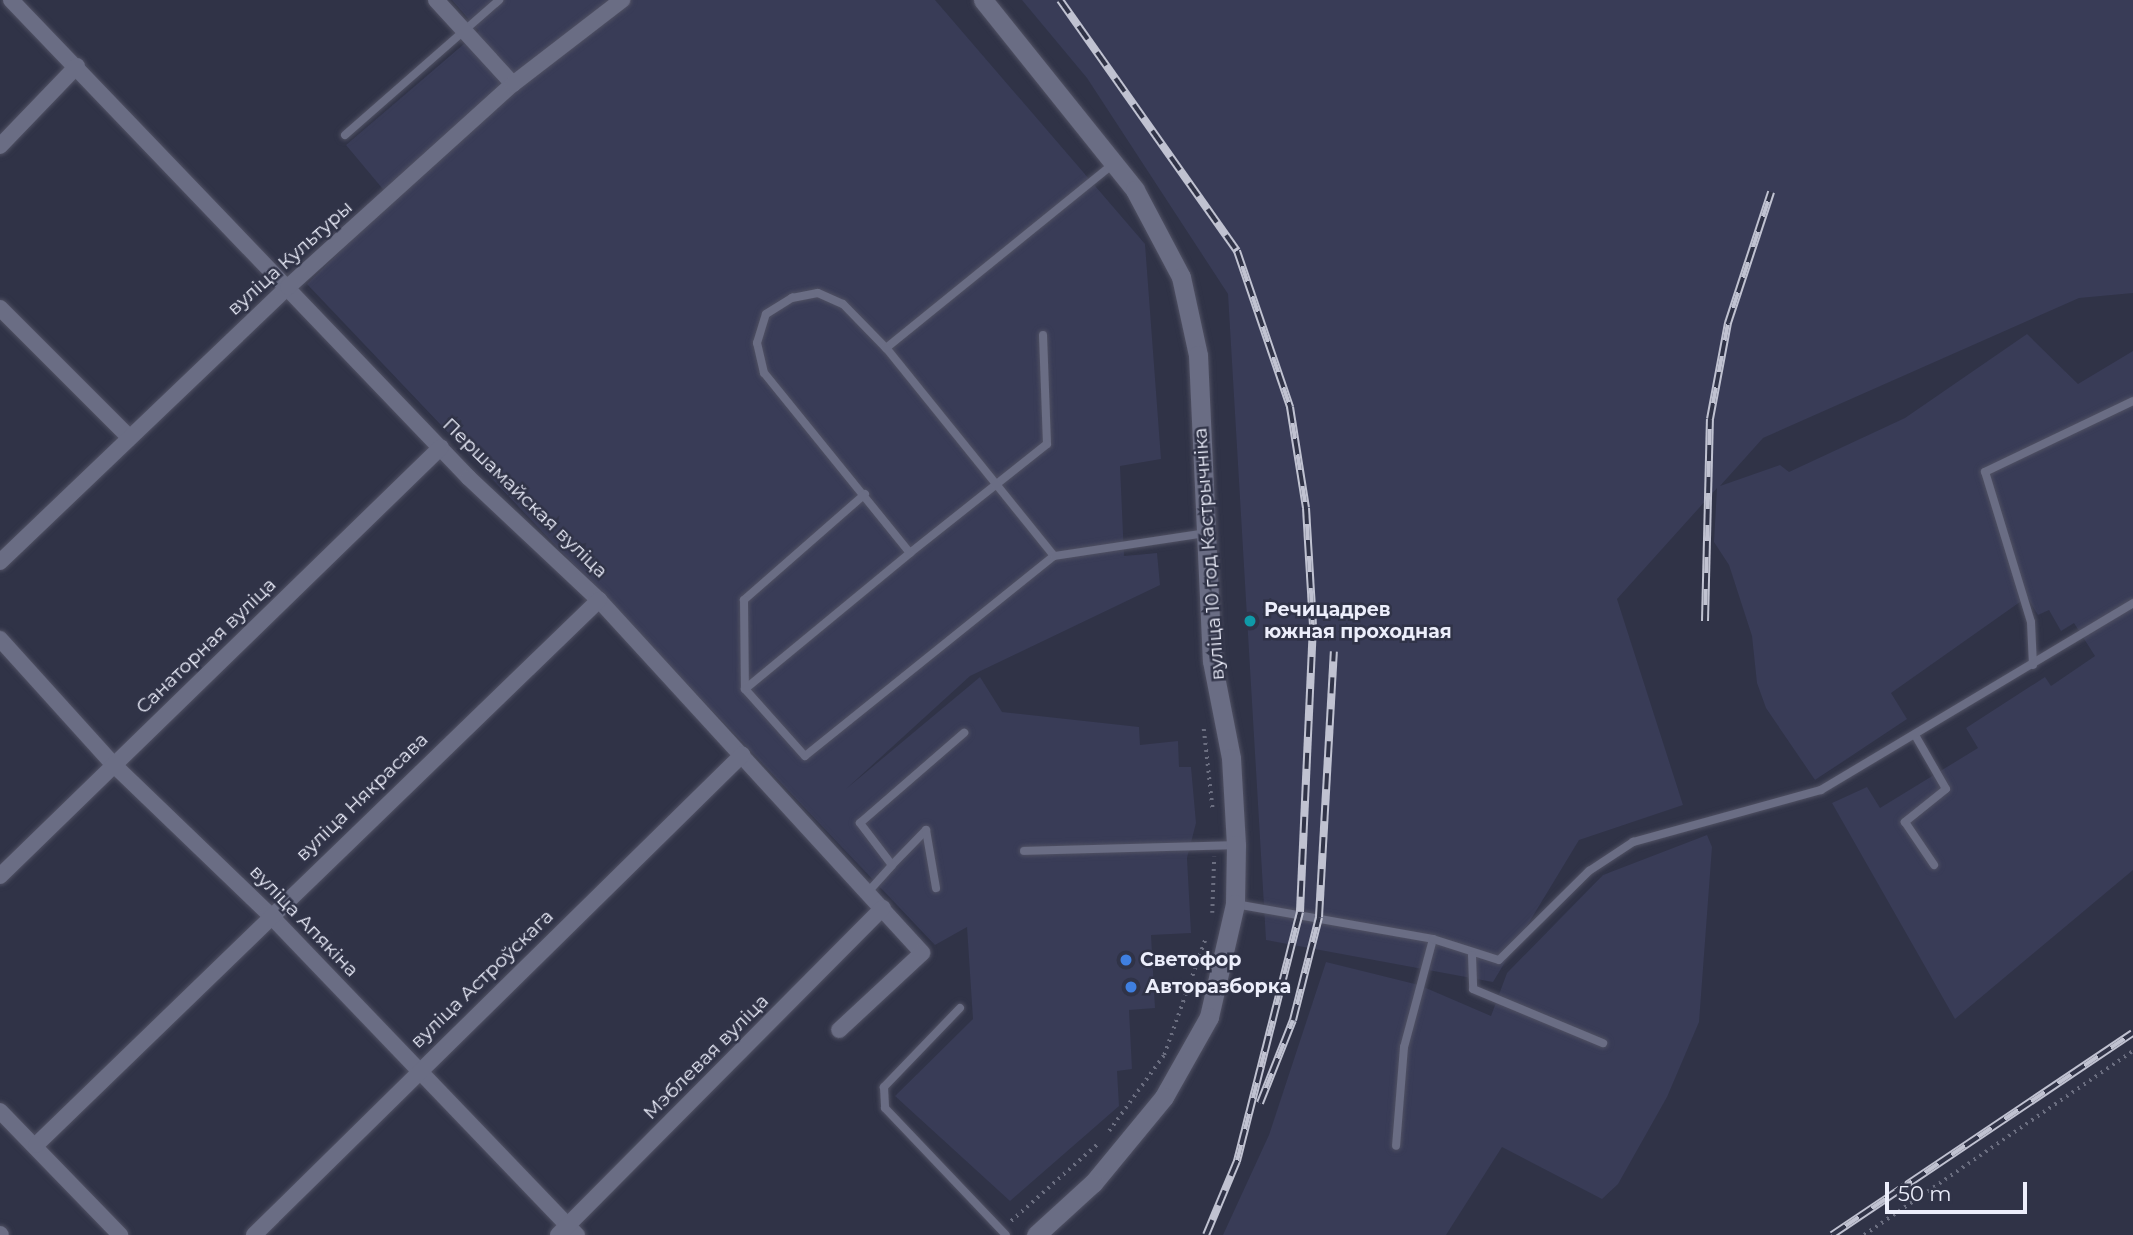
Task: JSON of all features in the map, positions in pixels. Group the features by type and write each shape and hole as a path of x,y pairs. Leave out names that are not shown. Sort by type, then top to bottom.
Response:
{"street":[{"name":"Першамайская вуліца","path":"11,0 441,447 599,600 922,953 839,1030"},
{"path":"436,0 513,84"},
{"name":"вуліца Культуры","path":"0,562 128,436 288,287 513,84 622,0"},
{"name":"вуліца 10 год Кастрычніка","path":"983,0 1115,162 1154,218 1181,277 1198,355 1212,661 1231,758 1236,845 1235,904 1209,1017 1164,1097 1093,1183 1036,1235"},
{"path":"0,146 77,66"},
{"path":"0,308 128,436"},
{"name":"Санаторная вуліца","path":"0,876 441,447"},
{"name":"вуліца Някрасава","path":"36,1144 270,914 599,600"},
{"name":"вуліца Апякіна","path":"0,639 114,765 270,914 567,1232"},
{"name":"вуліца Астроўскага","path":"254,1235 418,1070 742,755"},
{"name":"Мэблевая вуліца","path":"567,1232 883,908"},
{"path":"0,1111 36,1144 120,1235"}],"lane":[{"path":"345,135 499,0"},
{"path":"886,348 1115,162"},
{"path":"910,553 764,373 757,343 766,314 792,298 818,293 843,304 886,348 1054,556"},
{"path":"745,689 1047,444 1042,335"},
{"path":"2033,665 2031,621 1986,472 2133,401"},
{"path":"864,494 744,600 745,689 805,756 1054,556 1206,533"},
{"path":"1235,904 1433,939 1472,955 1499,960 1589,871 1633,842 1821,790 2133,603"},
{"path":"892,864 860,822 964,733"},
{"path":"1915,735 1946,789 1905,822 1934,864"},
{"path":"868,892 926,830 936,888"},
{"path":"1024,851 1236,845"},
{"path":"1396,1146 1404,1047 1433,939"},
{"path":"1472,955 1473,989 1603,1043"},
{"path":"960,1008 884,1087 885,1108 1003,1232"}],"path":[{"path":"1003,1232 1102,1141 1164,1055 1212,923 1214,845 1203,715"},
{"path":"1864,1235 2133,1051"}],"shaded area":[{"path":"452,0 935,0 1145,244 1161,459 1120,466 1124,556 1157,553 1160,585 970,676 846,789 980,677 1002,712 1139,727 1140,745 1178,741 1179,767 1191,767 1196,823 1187,858 1191,933 1151,935 1155,1008 1129,1010 1132,1069 1117,1071 1119,1106 1010,1201 895,1096 973,1019 967,927 935,945 307,284 392,200 346,145 479,31"},
{"path":"1022,0 2133,0 2133,293 2079,298 1763,438 1720,486 1780,465 1789,472 1905,418 2027,334 2078,384 2133,351 2133,870 1955,1019 1832,803 1867,787 1880,808 1978,748 1966,728 2045,677 2051,686 2095,656 2074,623 2061,631 2049,610 2038,615 2027,597 1891,693 1907,719 1815,780 1766,708 1757,683 1752,636 1729,565 1714,542 1717,488 1617,599 1683,805 1579,840 1493,982 1266,940 1228,294 1087,78"},
{"path":"1707,835 1712,847 1699,1022 1667,1097 1618,1184 1602,1199 1502,1147 1446,1235 1223,1235 1269,1135 1326,962 1419,985 1491,1016 1507,973 1603,875"}],"railway":[{"path":"1060,0 1237,251 1290,407 1306,508 1313,625 1300,912 1237,1161 1206,1235"},
{"path":"1705,621 1710,419 1728,323 1771,192"},
{"path":"1260,1103 1293,1020 1319,917 1334,651"},
{"path":"1832,1235 2133,1033"}],"place":[{"name":"Речицадрев южная проходная","path":"1250,621"},
{"name":"Светофор","path":"1126,960"},
{"name":"Авторазборка","path":"1131,987"}]}
